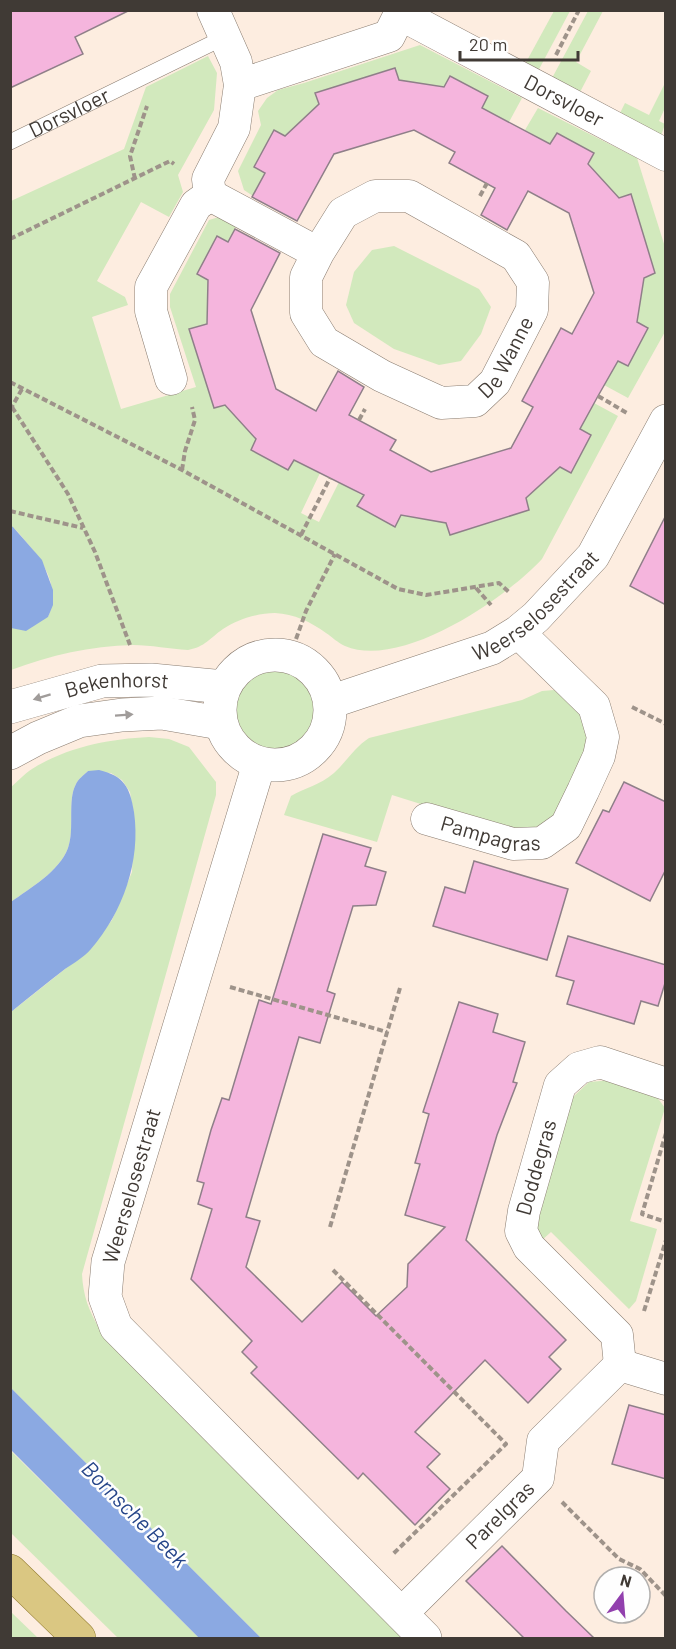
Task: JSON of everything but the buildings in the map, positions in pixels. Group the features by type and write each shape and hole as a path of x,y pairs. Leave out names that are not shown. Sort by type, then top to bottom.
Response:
{"main road":[{"path":"10,1571 79,1638"}],"street":[{"name":"Dorsvloer","path":"240,85 389,36 400,14 666,155"},
{"name":"Dorsvloer","path":"171,379 151,311 151,287 196,205 209,187 234,128 240,85 236,62 219,24"},
{"path":"209,187 318,253"},
{"name":"De Wanne","path":"375,196 409,196 516,256 533,282 532,310 495,382 475,400 441,402 382,376 324,342 306,313 306,277 318,253 343,213 375,196"},
{"name":"Weerselosestraat","path":"330,702 492,648 518,632 536,617 560,594 593,556 666,421"},
{"name":"Pampagras","path":"427,819 513,844 542,843 566,826 599,756 603,737 594,706 518,632"},
{"path":"268,654 290,656 309,666 324,683 330,702 328,725 318,745 302,759 281,765 259,764 239,753 226,737 220,723 219,709 225,687 231,675 247,661 268,654"},
{"name":"Bekenhorst","path":"10,707 102,681 151,680 225,687"},
{"name":"Bekenhorst","path":"10,753 38,738 79,721 122,715 162,713 220,723"},
{"name":"Weerselosestraat","path":"259,764 108,1262 105,1297 117,1327 425,1638"},
{"name":"Doddegras","path":"618,1350 529,1246 521,1231 524,1211 560,1085 579,1068 600,1062 666,1084"},
{"path":"618,1350 666,1379"},
{"name":"Parelgras","path":"400,1614 538,1478 543,1441 618,1350"}],"lane":[{"name":"Dorsvloer","path":"10,142 160,68 219,24"}],"path":[{"path":"538,87 579,10"},
{"path":"135,179 130,156 160,68"},
{"path":"10,239 170,161 209,187"},
{"path":"171,379 187,391 195,420 185,451 182,470"},
{"path":"10,382 182,470 398,589 426,595 499,583 511,595"},
{"path":"22,389 11,408 68,494 95,552 130,651"},
{"path":"598,396 627,413"},
{"path":"301,535 330,478"},
{"path":"10,511 83,528"},
{"path":"290,656 306,611 334,554"},
{"path":"635,708 666,724"},
{"path":"194,976 387,1032"},
{"path":"330,1227 400,988"},
{"path":"666,1134 642,1214 666,1222"},
{"path":"618,1350 641,1319 666,1240"},
{"path":"333,1270 506,1444 367,1580"},
{"path":"538,1478 619,1559 640,1569 666,1596"}],"green space":[{"path":"554,11 570,11 537,73 524,66"},
{"path":"588,11 603,11 576,62 591,71 579,94 551,80"},
{"path":"420,45 522,98 509,122 482,108 487,96 450,76 444,87 399,80 394,68 316,93 319,104 285,136 274,130 254,167 265,173 253,196 244,190 238,171 261,125 258,111 267,98 278,90"},
{"path":"208,56 217,73 214,110 178,175 183,192 169,217 141,202 97,281 125,297 128,305 92,317 121,409 196,387 170,307 170,294 209,220 229,214 240,219 228,242 217,237 197,274 208,280 207,324 189,329 214,408 225,405 256,439 251,450 288,470 295,459 320,473 301,513 319,522 339,482 363,496 358,506 395,526 401,515 446,523 451,535 529,510 526,498 560,467 571,473 591,436 580,429 594,403 618,416 542,559 503,593 478,610 422,640 394,648 368,651 345,646 302,619 269,613 235,622 194,649 140,645 101,647 56,656 11,670 11,628 48,617 52,587 40,559 11,526 11,201 124,149 146,87"},
{"path":"665,83 665,108 659,121 665,124 661,136 619,115 625,103 649,115"},
{"path":"538,108 637,158 665,247 666,330 628,398 604,385 617,360 628,366 648,329 637,322 644,278 655,273 631,195 619,198 589,164 594,153 557,133 550,144 525,130"},
{"path":"394,246 479,289 491,307 481,334 461,361 439,365 394,349 354,323 346,305 354,272 372,250"},
{"path":"266,664 284,664 300,671 313,684 320,700 320,718 313,734 300,747 284,754 266,754 250,747 237,734 230,718 230,700 237,684 250,671"},
{"path":"554,690 578,710 582,717 589,747 553,822 513,833 392,795 377,842 284,815 291,796 328,777 369,738 522,700 542,691"},
{"path":"149,737 169,739 189,747 216,782 216,795 82,1274 85,1296 100,1330 408,1638 261,1638 11,1388 11,1012 89,950 112,920 132,872 134,815 130,792 122,780 111,773 88,771 78,780 73,791 70,840 64,857 43,879 11,902 10,788 32,769 59,755 104,742"},
{"path":"612,1080 654,1093 665,1108 630,1221 657,1229 636,1301 629,1309 551,1232 542,1240 538,1234 537,1224 572,1098 589,1082"},
{"path":"10,1450 199,1638 118,1638 11,1533"},
{"path":"11,1612 38,1638 11,1638"}],"water":[{"path":"11,526 42,560 53,590 53,605 48,617 26,631 11,628"},
{"path":"99,770 120,779 128,789 134,812 135,849 121,902 91,949 11,1012 11,902 43,879 64,857 70,840 73,791 88,771"},
{"name":"Bornsche Beek","path":"11,1388 261,1638 199,1638 11,1450"}]}
